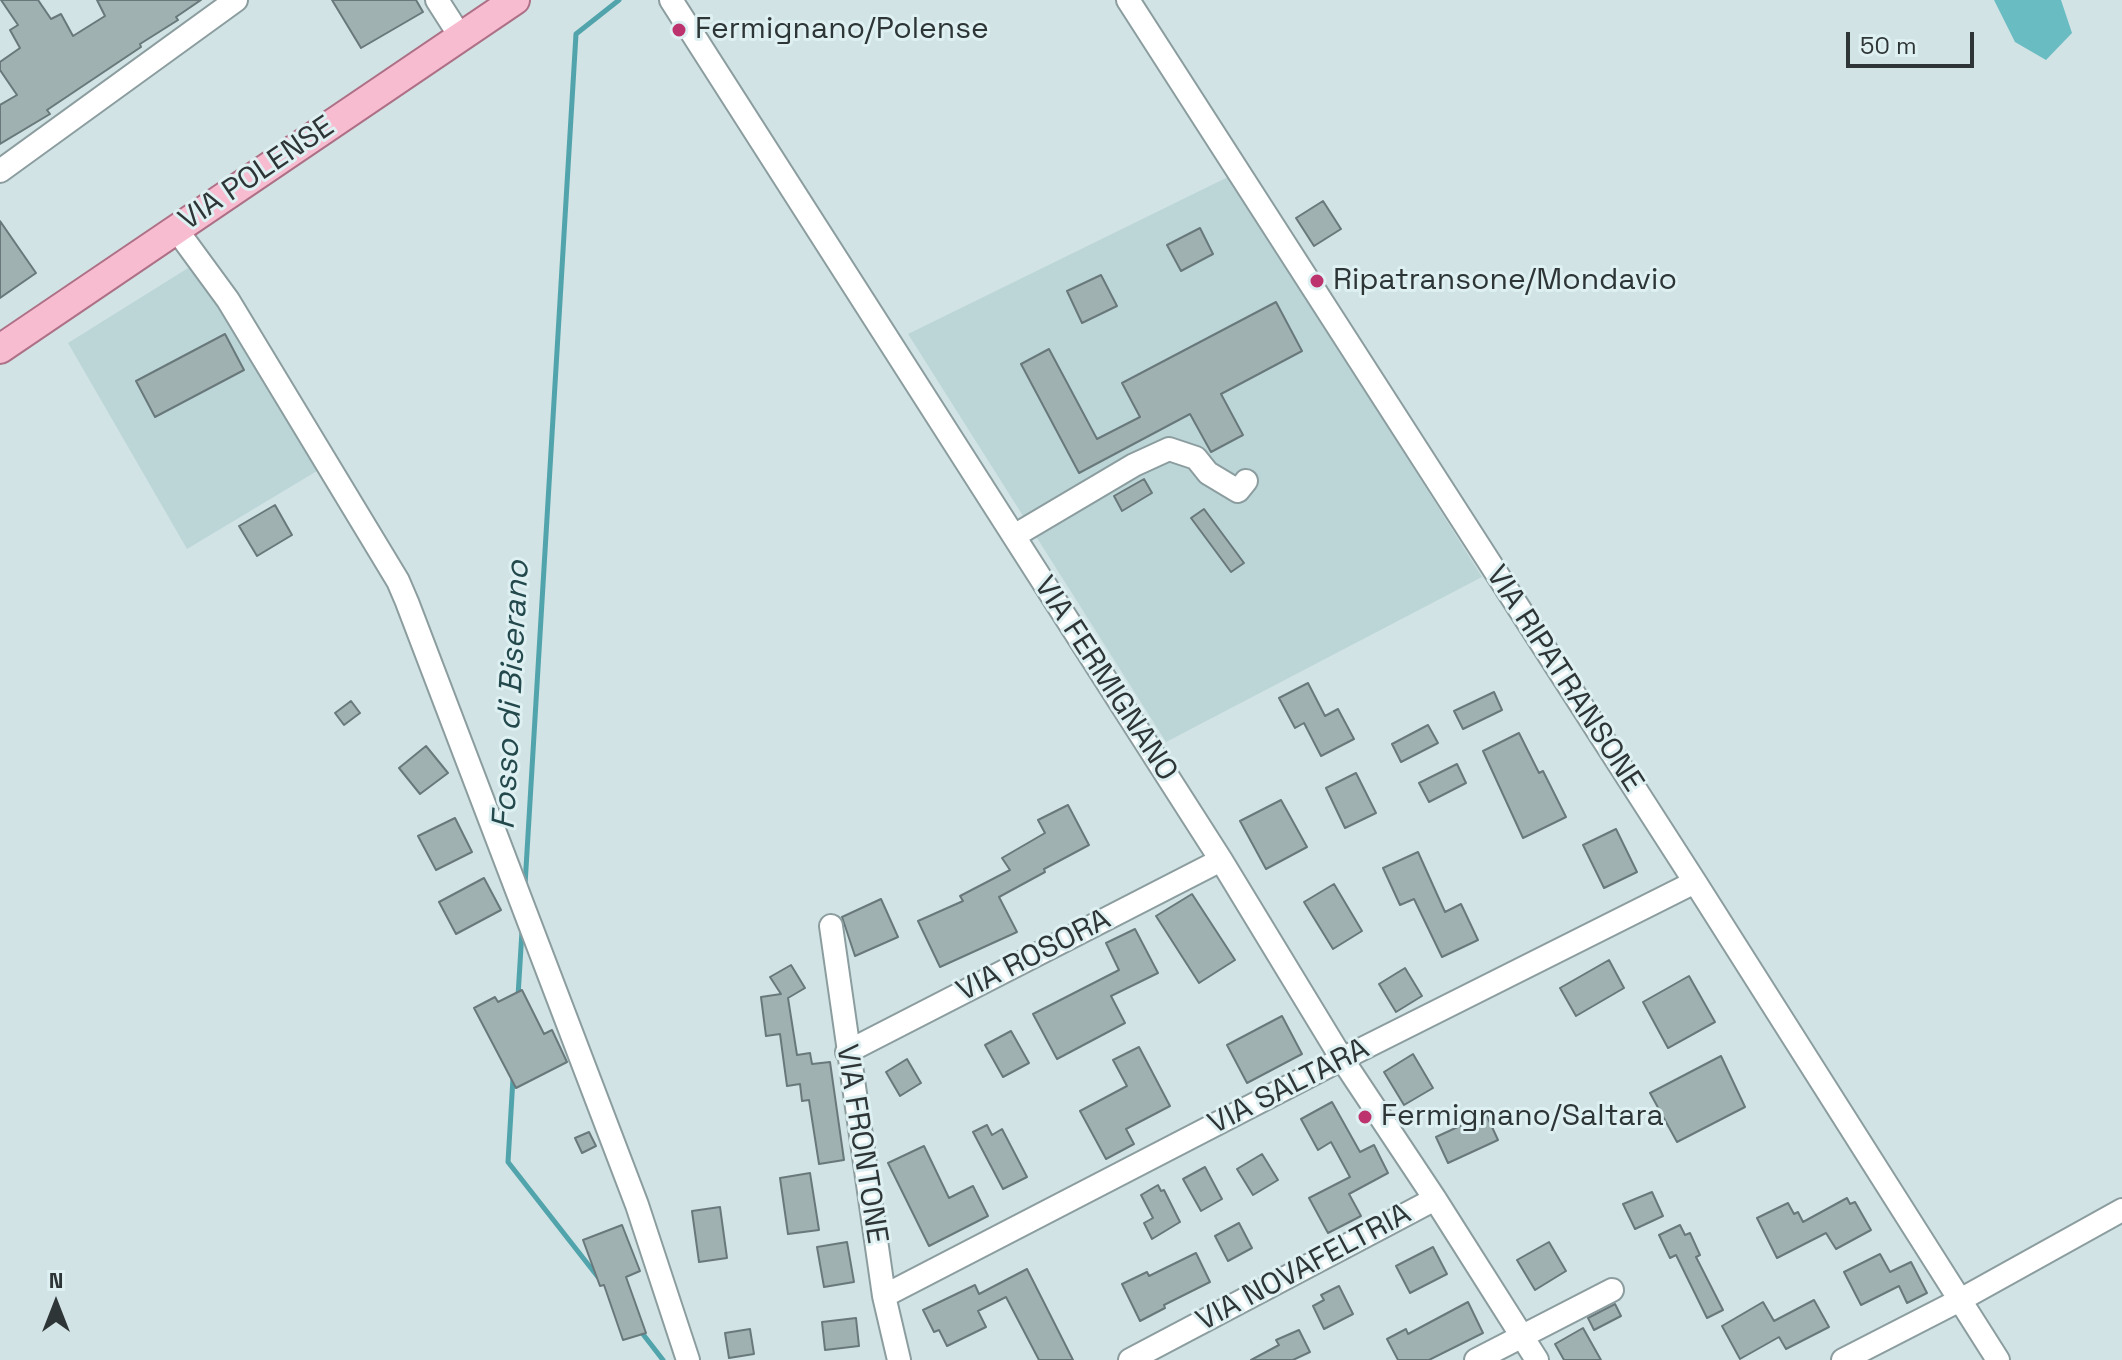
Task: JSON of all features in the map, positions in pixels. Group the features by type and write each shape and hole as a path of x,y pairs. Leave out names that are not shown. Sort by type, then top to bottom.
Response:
{"main road":[{"name":"VIA POLENSE","path":"0,349 515,0"}],"street":[{"path":"0,171 236,0"},
{"path":"437,0 460,36"},
{"name":"VIA FERMIGNANO","path":"671,0 1221,860 1342,1059 1537,1360"},
{"name":"VIA RIPATRANSONE","path":"1128,0 1998,1360"},
{"path":"176,229 228,300 398,581 637,1205 688,1360"},
{"path":"1014,536 1134,465 1169,449 1196,458 1208,473 1238,491 1246,481"},
{"name":"VIA ROSORA","path":"847,1052 1221,860"},
{"name":"VIA SALTARA","path":"884,1296 1342,1059 1695,882"},
{"name":"VIA FRONTONE","path":"831,926 884,1296 899,1360"},
{"name":"VIA NOVAFELTRIA","path":"1130,1360 1435,1199"},
{"path":"1843,1360 1960,1300 2122,1210"},
{"path":"1476,1360 1612,1290"}],"shaded area":[{"path":"1994,0 2061,0 2072,33 2046,60 2015,42"},
{"path":"1230,176 1482,577 1166,742 908,334"},
{"path":"209,255 332,462 187,549 68,343"}],"building":[{"path":"1,0 38,0 51,19 61,14 73,36 105,16 97,0 201,0 176,17 178,20 140,44 141,47 47,110 50,114 0,144 0,105 17,95 0,70 0,62 20,48 10,30 18,25"},
{"path":"332,0 416,0 423,12 361,48"},
{"path":"1323,201 1341,229 1314,246 1296,218"},
{"path":"0,221 36,273 0,298"},
{"path":"1200,228 1213,254 1181,271 1167,245"},
{"path":"1101,275 1117,306 1082,323 1067,291"},
{"path":"1276,302 1302,351 1221,394 1243,435 1211,452 1190,414 1079,473 1021,364 1049,349 1097,439 1140,417 1122,383"},
{"path":"225,334 244,370 155,417 136,381"},
{"path":"1144,479 1152,493 1122,511 1114,496"},
{"path":"275,505 292,535 257,556 239,526"},
{"path":"1204,509 1244,563 1231,572 1191,518"},
{"path":"1308,683 1325,716 1338,709 1354,739 1321,756 1304,723 1295,728 1279,698"},
{"path":"1494,692 1502,710 1463,729 1454,711"},
{"path":"351,701 360,713 344,725 335,713"},
{"path":"1428,725 1438,743 1401,762 1392,744"},
{"path":"1519,733 1566,817 1523,838 1483,751"},
{"path":"426,746 448,773 420,794 399,768"},
{"path":"1457,764 1466,783 1429,802 1419,783"},
{"path":"1356,773 1376,813 1345,828 1326,788"},
{"path":"1281,800 1307,847 1266,869 1240,821"},
{"path":"1068,805 1089,845 999,897 1017,932 940,967 918,921 963,901 960,896 1010,870 1002,858 1045,833 1038,820"},
{"path":"455,818 472,852 436,870 418,836"},
{"path":"1616,829 1637,872 1604,888 1583,845"},
{"path":"1418,852 1445,912 1461,904 1478,940 1442,957 1414,899 1400,905 1383,868"},
{"path":"484,878 501,910 456,934 439,902"},
{"path":"1334,884 1362,931 1333,949 1304,902"},
{"path":"1192,894 1235,960 1199,983 1156,916"},
{"path":"881,899 898,937 855,956 842,917"},
{"path":"1135,929 1158,973 1111,996 1125,1023 1057,1059 1033,1014 1119,970 1106,943"},
{"path":"1609,960 1624,988 1576,1016 1560,988"},
{"path":"791,965 805,988 788,998 797,1055 810,1053 812,1064 830,1062 844,1160 819,1164 809,1100 802,1101 800,1084 787,1086 780,1034 766,1036 761,997 781,994 770,977"},
{"path":"1405,968 1422,996 1396,1012 1379,984"},
{"path":"1689,976 1715,1022 1668,1048 1643,1002"},
{"path":"522,990 544,1034 552,1030 567,1062 516,1088 474,1008 495,997 498,1002"},
{"path":"1282,1016 1302,1054 1247,1083 1227,1045"},
{"path":"1011,1031 1029,1063 1003,1077 985,1045"},
{"path":"1139,1047 1170,1106 1126,1129 1134,1144 1106,1159 1080,1111 1127,1086 1113,1060"},
{"path":"1413,1054 1433,1088 1404,1105 1384,1072"},
{"path":"1721,1056 1745,1107 1677,1142 1650,1093"},
{"path":"907,1059 921,1083 900,1096 886,1072"},
{"path":"1332,1102 1360,1152 1374,1145 1388,1173 1349,1194 1361,1216 1328,1233 1309,1198 1350,1177 1331,1142 1318,1150 1301,1119"},
{"path":"1486,1114 1498,1140 1448,1163 1436,1137"},
{"path":"987,1125 992,1135 1002,1129 1027,1177 1003,1189 973,1132"},
{"path":"589,1132 596,1146 582,1153 575,1138"},
{"path":"924,1146 949,1198 973,1186 988,1216 929,1246 888,1163"},
{"path":"1262,1154 1278,1180 1253,1195 1237,1169"},
{"path":"1205,1167 1222,1199 1201,1211 1183,1179"},
{"path":"810,1173 819,1230 788,1234 780,1178"},
{"path":"1158,1185 1161,1191 1164,1190 1180,1222 1152,1239 1144,1223 1153,1218 1141,1195"},
{"path":"1652,1192 1663,1216 1635,1229 1623,1204"},
{"path":"1847,1198 1850,1204 1855,1202 1871,1230 1836,1249 1826,1233 1777,1258 1757,1218 1788,1203 1803,1222"},
{"path":"720,1207 727,1258 699,1262 692,1211"},
{"path":"1239,1223 1252,1248 1228,1261 1215,1236"},
{"path":"622,1225 640,1271 626,1277 646,1333 623,1340 604,1285 600,1286 583,1240"},
{"path":"1680,1225 1685,1235 1690,1233 1700,1255 1696,1257 1723,1310 1707,1318 1676,1255 1670,1258 1659,1235"},
{"path":"847,1242 854,1282 824,1287 817,1247"},
{"path":"1549,1242 1566,1271 1535,1290 1517,1260"},
{"path":"1433,1247 1447,1274 1410,1293 1396,1266"},
{"path":"1196,1253 1210,1282 1140,1321 1122,1284 1147,1272 1149,1276"},
{"path":"1880,1254 1890,1272 1911,1262 1927,1293 1907,1303 1899,1286 1861,1305 1844,1272"},
{"path":"1027,1269 1073,1360 1039,1360 1006,1297 978,1311 986,1327 947,1346 939,1330 934,1332 923,1310 975,1285 979,1294"},
{"path":"1339,1286 1353,1314 1324,1329 1313,1306 1324,1300 1321,1295"},
{"path":"1814,1300 1829,1327 1786,1349 1779,1337 1740,1359 1722,1326 1763,1302 1774,1321"},
{"path":"1468,1302 1483,1333 1429,1360 1398,1360 1387,1339 1406,1329 1408,1334"},
{"path":"1615,1304 1621,1316 1594,1330 1588,1318"},
{"path":"856,1318 859,1346 825,1350 822,1322"},
{"path":"1583,1328 1601,1360 1564,1360 1555,1344"},
{"path":"750,1329 754,1354 729,1358 725,1333"},
{"path":"1299,1330 1310,1352 1293,1360 1251,1360 1279,1345 1276,1340"}],"waterway":[{"name":"Fosso di Biserano","path":"525,885 576,34 619,0"},
{"name":"Fosso di Biserano","path":"518,996 522,931"},
{"name":"Fosso di Biserano","path":"513,1078 508,1162 598,1277"},
{"name":"Fosso di Biserano","path":"639,1329 663,1360"}],"place":[{"name":"Fermignano/Polense","path":"679,30"},
{"name":"Ripatransone/Mondavio","path":"1317,281"},
{"name":"Fermignano/Saltara","path":"1365,1117"}]}
